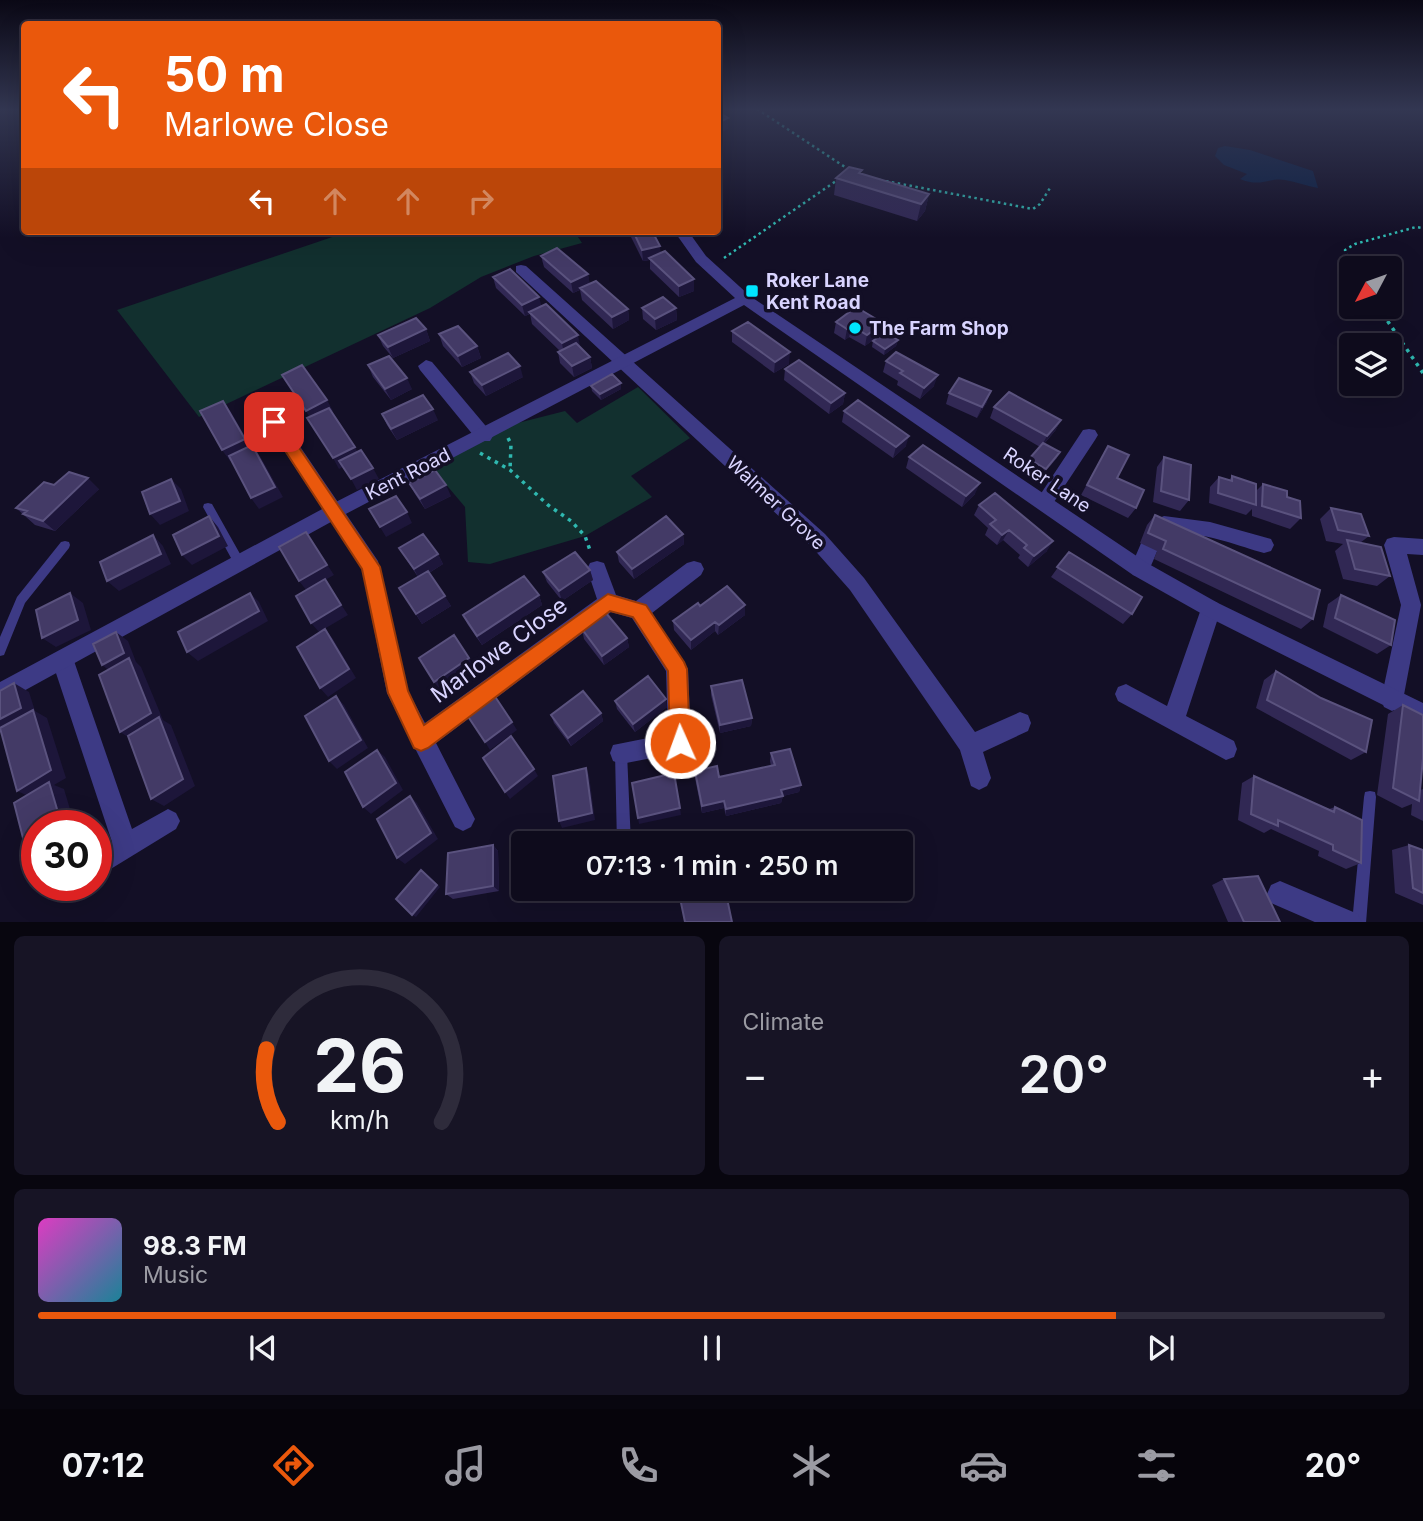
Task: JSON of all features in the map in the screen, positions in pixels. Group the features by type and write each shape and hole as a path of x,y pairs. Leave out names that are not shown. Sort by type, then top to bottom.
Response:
{"street":[{"name":"Roker Lane","path":"683,235 711,268 746,299 1140,569 1211,609 1423,714"},
{"name":"Walmer Grove","path":"521,269 818,540 857,584 970,745 979,778"},
{"name":"Kent Road","path":"1,688 63,660 333,512 746,299"},
{"path":"426,366 484,436"},
{"path":"260,399 371,567 398,693 463,819"},
{"path":"1044,503 1089,435"},
{"path":"1140,569 1153,538 1164,524 1210,530 1264,545"},
{"path":"1392,700 1417,608 1394,544 1423,547"},
{"path":"597,569 608,602 639,611 677,669 680,743 621,753"},
{"path":"639,611 694,569"},
{"name":"Marlowe Close","path":"421,740 608,602"},
{"path":"1173,720 1211,609"},
{"path":"63,660 126,847"},
{"path":"1126,694 1226,749"},
{"path":"970,745 992,738 1020,723"},
{"path":"112,856 168,821"},
{"path":"1280,894 1349,922"}],"lane":[{"path":"208,507 240,564"},
{"path":"0,651 21,600 65,545"},
{"path":"621,753 624,831"},
{"path":"1359,922 1370,797"}],"path":[{"path":"825,152 859,174"},
{"path":"711,268 840,178"},
{"path":"880,180 1026,209 1033,209 1040,204 1050,188"},
{"path":"1347,256 1345,250 1355,244 1416,227 1423,228"},
{"path":"1386,319 1423,373"},
{"path":"502,427 510,443 510,470"},
{"path":"466,444 510,470 548,505 571,521 585,536 597,569"}],"green space":[{"path":"338,235 577,235 582,243 534,256 481,277 430,308 199,417 117,310"},
{"path":"638,387 690,438 631,476 652,497 585,536 490,564 468,562 465,507 428,463 502,427 565,411 577,423"}],"water":[{"path":"1216,152 1256,152 1313,171 1318,188 1285,180 1247,182 1240,179 1247,174 1224,165 1215,156"}],"building":[{"path":"849,167 862,170 859,173 929,194 921,204 836,178"},
{"path":"635,235 654,235 660,246 642,250"},
{"path":"557,248 588,274 571,282 541,256"},
{"path":"665,251 694,279 679,286 649,258"},
{"path":"510,269 539,297 522,305 493,277"},
{"path":"596,281 628,309 612,317 580,288"},
{"path":"663,297 676,308 655,319 642,308"},
{"path":"546,304 578,335 562,343 529,312"},
{"path":"856,307 883,323 867,335 852,326 847,329 836,322"},
{"path":"416,318 426,329 388,347 378,335"},
{"path":"748,322 790,352 775,362 732,331"},
{"path":"458,326 477,346 458,356 439,334"},
{"path":"885,332 898,340 885,349 873,341"},
{"path":"576,343 590,357 572,366 558,352"},
{"path":"896,352 938,375 924,388 886,361"},
{"path":"508,353 520,366 482,385 470,372"},
{"path":"389,356 407,378 385,389 368,365"},
{"path":"799,360 845,393 831,403 785,369"},
{"path":"302,365 327,400 306,411 282,375"},
{"path":"612,374 621,383 600,394 591,386"},
{"path":"959,378 991,391 982,407 949,393"},
{"path":"1009,392 1061,420 1047,436 994,407"},
{"path":"423,395 433,409 391,429 382,414"},
{"path":"858,400 909,436 896,447 844,411"},
{"path":"223,401 245,439 222,450 200,411"},
{"path":"329,408 355,447 333,458 307,418"},
{"path":"1043,443 1060,452 1046,469 1029,459"},
{"path":"252,445 275,487 251,498 229,456"},
{"path":"923,445 980,483 966,496 909,457"},
{"path":"1108,446 1129,455 1117,478 1144,490 1136,508 1087,485"},
{"path":"361,450 373,468 351,479 339,461"},
{"path":"1164,457 1191,465 1189,500 1161,491"},
{"path":"435,470 446,485 420,499 409,483"},
{"path":"69,472 88,478 43,521 23,514 27,511 16,508 44,482 54,485"},
{"path":"1232,476 1256,484 1256,505 1218,493 1219,477 1232,481"},
{"path":"171,479 180,501 150,514 142,492"},
{"path":"1263,484 1287,491 1287,497 1300,501 1301,518 1262,506"},
{"path":"995,493 1053,541 1034,556 1024,548 1027,545 1009,530 1002,535 990,524 996,520 979,505"},
{"path":"396,496 407,512 380,527 369,509"},
{"path":"1331,508 1361,514 1369,536 1338,530"},
{"path":"1155,515 1320,590 1313,619 1163,549 1166,541 1148,533"},
{"path":"209,516 219,536 182,555 173,535"},
{"path":"666,516 683,534 632,569 617,552"},
{"path":"306,532 327,565 299,581 279,547"},
{"path":"423,534 438,554 414,569 399,548"},
{"path":"153,535 161,554 107,581 100,562"},
{"path":"1347,540 1381,547 1390,576 1355,569"},
{"path":"575,552 590,570 559,591 543,572"},
{"path":"1069,552 1142,597 1132,614 1057,567"},
{"path":"428,571 445,596 416,614 399,588"},
{"path":"524,576 539,595 477,636 463,615"},
{"path":"325,579 341,605 311,623 296,596"},
{"path":"727,586 745,605 719,625 715,622 691,640 673,621"},
{"path":"70,593 78,620 42,638 36,610"},
{"path":"250,593 259,611 187,652 178,632"},
{"path":"1341,595 1395,620 1391,645 1335,618"},
{"path":"606,613 627,638 602,656 582,629"},
{"path":"325,629 349,669 320,688 297,647"},
{"path":"116,632 124,653 102,665 93,644"},
{"path":"454,635 469,658 434,682 419,658"},
{"path":"129,658 151,713 120,732 99,675"},
{"path":"1276,671 1321,698 1372,720 1366,752 1267,700"},
{"path":"648,676 666,699 633,724 615,701"},
{"path":"742,680 752,718 720,725 711,686"},
{"path":"14,683 21,708 0,719 0,691"},
{"path":"583,691 601,713 568,738 551,715"},
{"path":"492,692 512,722 485,742 465,712"},
{"path":"336,696 361,740 329,761 305,716"},
{"path":"1403,705 1423,715 1419,801 1393,788"},
{"path":"33,710 51,770 17,791 0,728"},
{"path":"159,717 183,779 151,799 128,736"},
{"path":"511,736 534,769 505,792 483,758"},
{"path":"790,749 801,785 781,790 783,796 726,809 724,801 702,806 695,771 717,766 719,777 775,765 771,753"},
{"path":"377,750 396,783 363,807 345,772"},
{"path":"586,768 592,813 559,821 553,776"},
{"path":"674,773 680,808 638,818 632,783"},
{"path":"1254,776 1334,812 1335,807 1362,820 1361,863 1333,850 1333,845 1278,820 1278,826 1251,814"},
{"path":"49,782 57,810 21,810 21,830 14,803"},
{"path":"410,796 431,833 397,858 377,819"},
{"path":"493,845 493,886 446,894 448,853"},
{"path":"1409,845 1423,850 1423,893 1413,888"},
{"path":"421,870 437,885 412,915 396,899"},
{"path":"1258,876 1280,922 1244,922 1224,879"},
{"path":"681,901 728,901 732,922 685,922"}],"place":[{"name":"Roker Lane Kent Road","path":"752,291"},
{"name":"The Farm Shop","path":"855,328"}],"route":[{"path":"274,422 371,567 398,693 421,740 608,602 639,611 677,669 680,743"}]}
